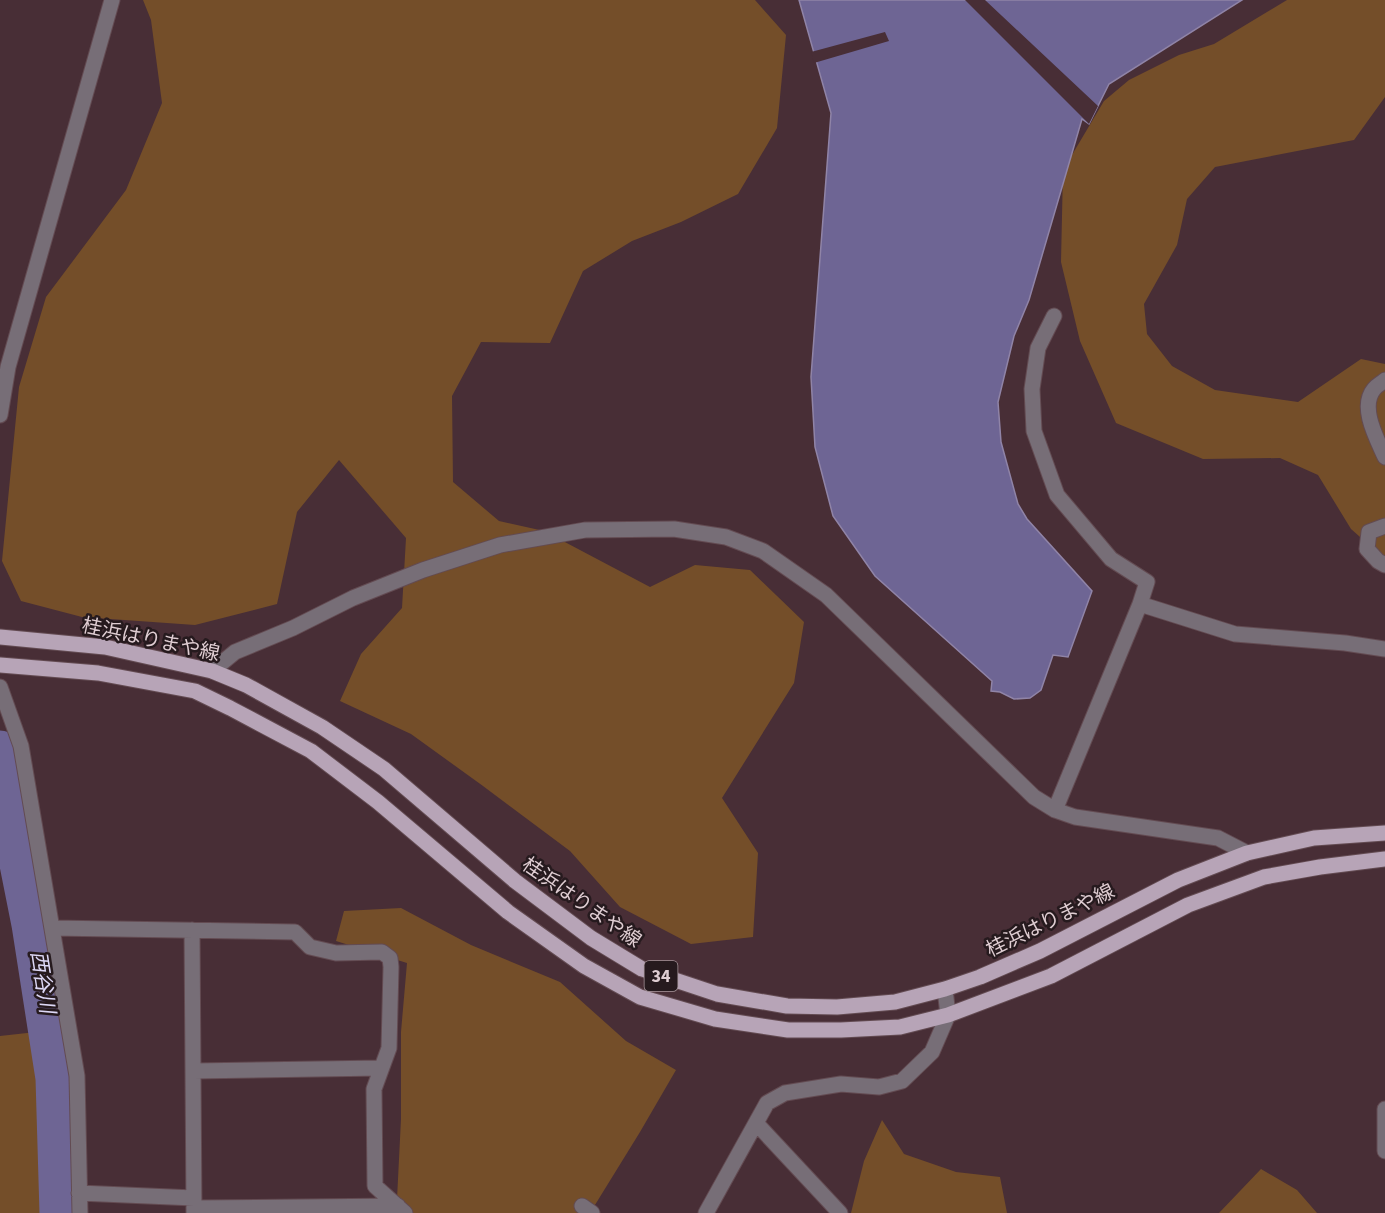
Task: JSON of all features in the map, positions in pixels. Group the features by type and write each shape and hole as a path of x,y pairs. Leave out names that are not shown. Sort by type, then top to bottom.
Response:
{"main road":[{"name":"桂浜はりまや線","path":"0,637 105,647 212,671 246,685 322,727 375,763 515,881 591,938 642,969 717,994 787,1006 837,1007 895,1002 945,989 980,977 1040,951 1178,880 1247,853 1314,838 1385,833"},
{"name":"34","path":"0,665 98,673 195,691 310,751 378,802 508,912 584,966 640,997 715,1019 788,1030 900,1027 948,1015 1050,976 1188,905 1264,877 1385,859"}],"street":[{"path":"0,415 8,367 112,0"},
{"path":"1054,316 1038,348 1032,389 1034,431 1057,495 1111,559 1147,582 1055,810"},
{"path":"1385,380 1372,390 1367,407 1369,420 1385,457"},
{"path":"1385,526 1369,532 1367,549 1385,565"},
{"path":"212,671 235,652 293,628 352,598 423,570 500,545 585,530 674,529 726,537 763,551 826,595 1034,797 1055,810 1075,818 1218,838 1247,853"},
{"path":"1140,604 1235,634 1345,643 1385,649"},
{"path":"0,687 21,746 77,1076 80,1213"},
{"path":"52,928 295,932 310,947 336,953 382,952 390,958 389,1048 374,1089 375,1186 402,1210"},
{"path":"192,930 194,1206"},
{"path":"706,1213 767,1103 785,1093 841,1084 879,1087 902,1081 933,1052 948,1015 945,989"},
{"path":"194,1071 381,1068"},
{"path":"1385,1109 1385,1151"},
{"path":"756,1123 824,1206 840,1213"},
{"path":"79,1192 194,1206 402,1210"}],"shaded area":[{"path":"143,0 755,0 786,35 777,128 738,194 681,222 632,241 583,271 550,343 481,342 452,396 453,482 499,521 544,531 650,587 695,565 750,570 804,622 794,683 722,798 758,853 753,937 691,944 620,907 570,851 483,786 411,734 340,701 361,654 402,608 406,538 339,460 297,512 277,604 195,625 82,617 21,601 2,561 19,387 46,297 126,190 162,103 151,20"},
{"path":"799,0 1242,0 1109,84 1089,124 1082,119 1029,300 1014,336 998,402 1001,442 1018,504 1027,519 1092,591 1068,657 1053,655 1041,690 1030,698 1014,699 1000,692 991,691 992,681 875,576 833,516 815,447 811,377 831,113"},
{"path":"1287,0 1385,0 1385,97 1354,140 1215,167 1187,199 1177,245 1144,304 1147,334 1172,366 1215,390 1298,402 1361,359 1385,364 1385,559 1351,529 1318,475 1280,458 1203,459 1116,423 1080,341 1061,262 1063,170 1104,101 1129,80 1179,55 1214,44"},
{"path":"401,908 471,945 560,982 626,1041 676,1070 590,1213 400,1213 397,1199 401,1119 401,1032 407,963 336,941 344,911"},
{"path":"36,1032 56,1088 54,1213 0,1213 0,1036"},
{"path":"882,1120 904,1154 956,1172 1000,1177 1007,1213 851,1213 864,1161"},
{"path":"1261,1169 1297,1190 1317,1213 1219,1213"}],"pier":[{"path":"965,0 985,0 1098,106 1089,124"},
{"path":"885,32 889,41 814,63 811,52"}],"waterway":[{"name":"西谷川","path":"0,753 34,924 58,1078 62,1213"}]}
